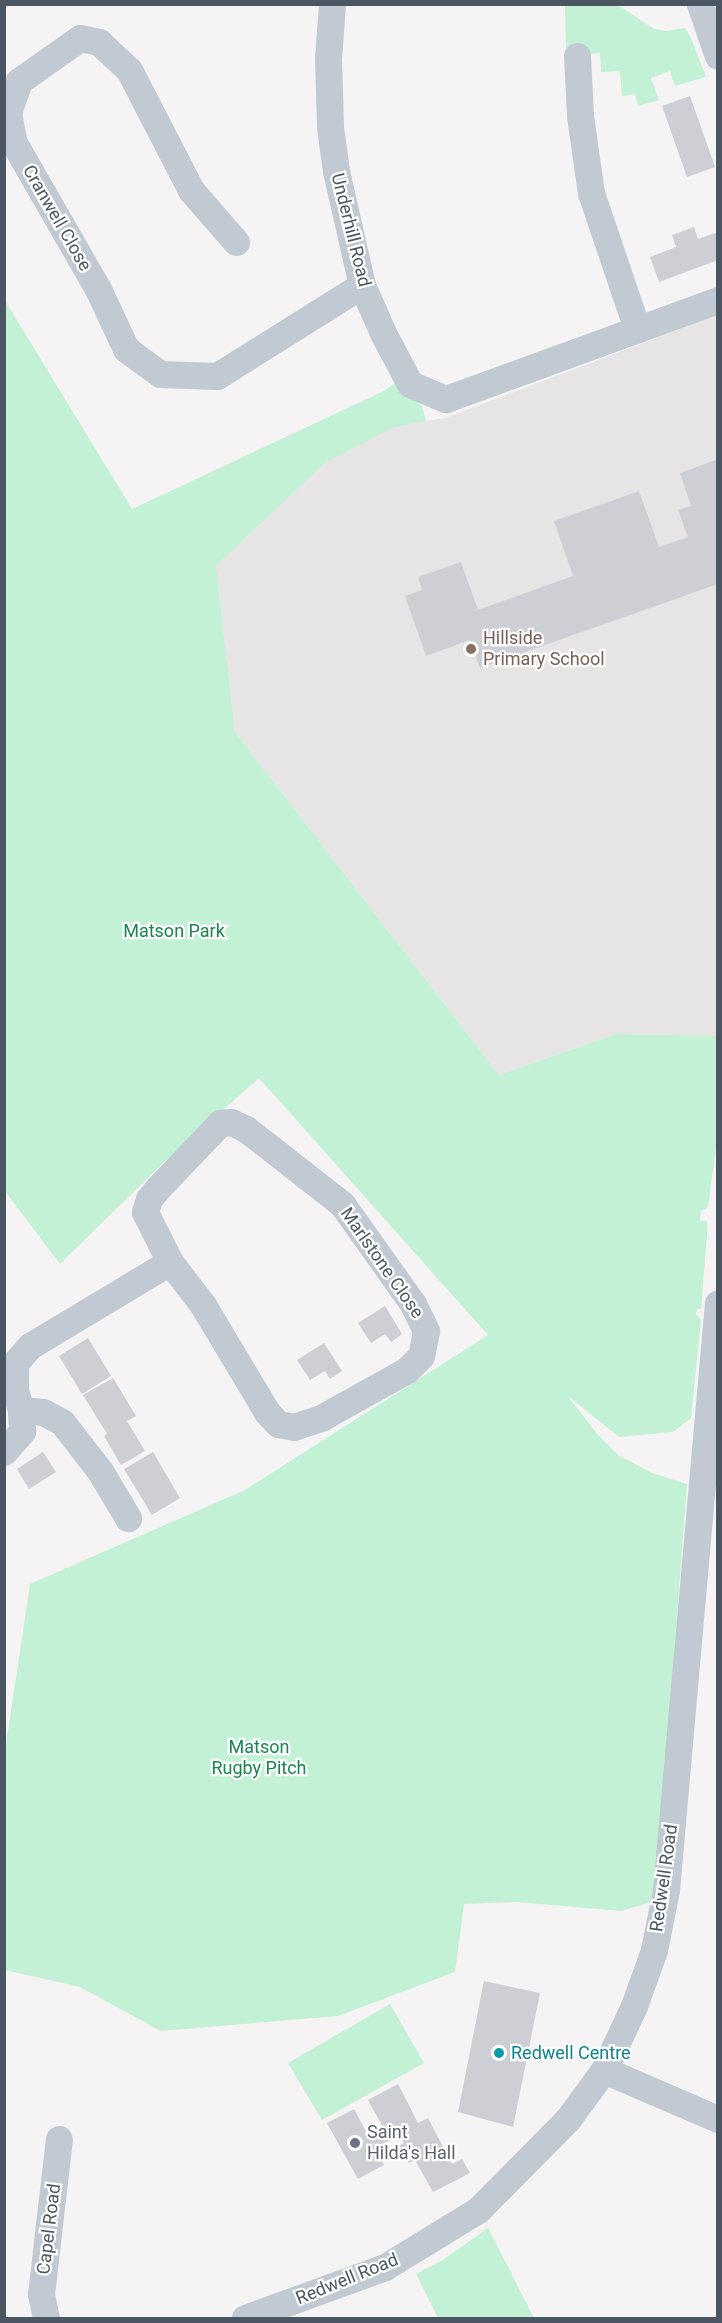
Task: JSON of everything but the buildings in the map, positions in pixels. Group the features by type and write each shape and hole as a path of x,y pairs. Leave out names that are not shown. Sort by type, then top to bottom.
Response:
{"street":[{"name":"Underhill Road","path":"332,4 328,58 330,127 336,171 362,285 384,335 411,384 446,399 717,300"},
{"path":"700,4 717,56"},
{"name":"Cranwell Close","path":"236,242 191,190 129,70 99,42 80,38 19,81 8,113 14,143 98,289 126,349 160,374 217,376 362,285"},
{"path":"577,56 580,116 591,193 637,328"},
{"name":"Marlstone Close","path":"231,1122 246,1129 342,1204 413,1304 426,1331 426,1343 421,1356 407,1370 321,1418 294,1427 278,1424 267,1412 203,1305 170,1262 145,1212 149,1199 220,1123 231,1122"},
{"path":"4,1452 21,1431 21,1410 15,1390 15,1363 30,1346 170,1262"},
{"name":"Redwell Road","path":"245,2319 385,2266 478,2210 568,2119 604,2070 638,1995 654,1950 664,1900 717,1303"},
{"path":"21,1410 43,1412 62,1422 100,1472 128,1518"},
{"path":"604,2070 717,2119"},
{"name":"Capel Road","path":"46,2319 41,2294 59,2139"}],"shaded area":[{"name":"Hillside Primary School","path":"717,315 717,1036 616,1034 499,1075 235,732 216,566 326,462 394,426 445,418"}],"green space":[{"path":"565,5 618,5 654,29 666,31 685,28 706,77 675,86 670,71 651,78 659,100 638,106 635,94 622,96 620,71 601,72 600,53 566,56"},
{"path":"4,299 132,509 384,391 398,381 422,406 426,421 394,427 326,462 216,566 235,732 499,1075 616,1034 717,1036 717,1140 708,1207 701,1211 700,1221 707,1221 707,1235 701,1309 697,1309 696,1314 701,1320 691,1418 673,1432 619,1437 567,1395 598,1435 618,1455 652,1473 687,1484 664,1787 652,1902 621,1911 517,1902 464,1904 455,1972 338,2016 161,2031 80,1987 5,1970 4,1758 30,1584 245,1490 488,1335 259,1078 162,1164 60,1264 5,1191"},
{"path":"390,2004 424,2063 322,2120 288,2063"},
{"path":"488,2228 534,2318 438,2318 416,2274 443,2260"}],"place":[{"name":"Hillside Primary School","path":"471,649"},
{"name":"Redwell Centre","path":"499,2053"},
{"name":"Saint Hilda's Hall","path":"355,2143"}],"park label":[{"name":"Matson Park","path":"174,931"},
{"name":"Matson Rugby Pitch","path":"259,1758"}]}
